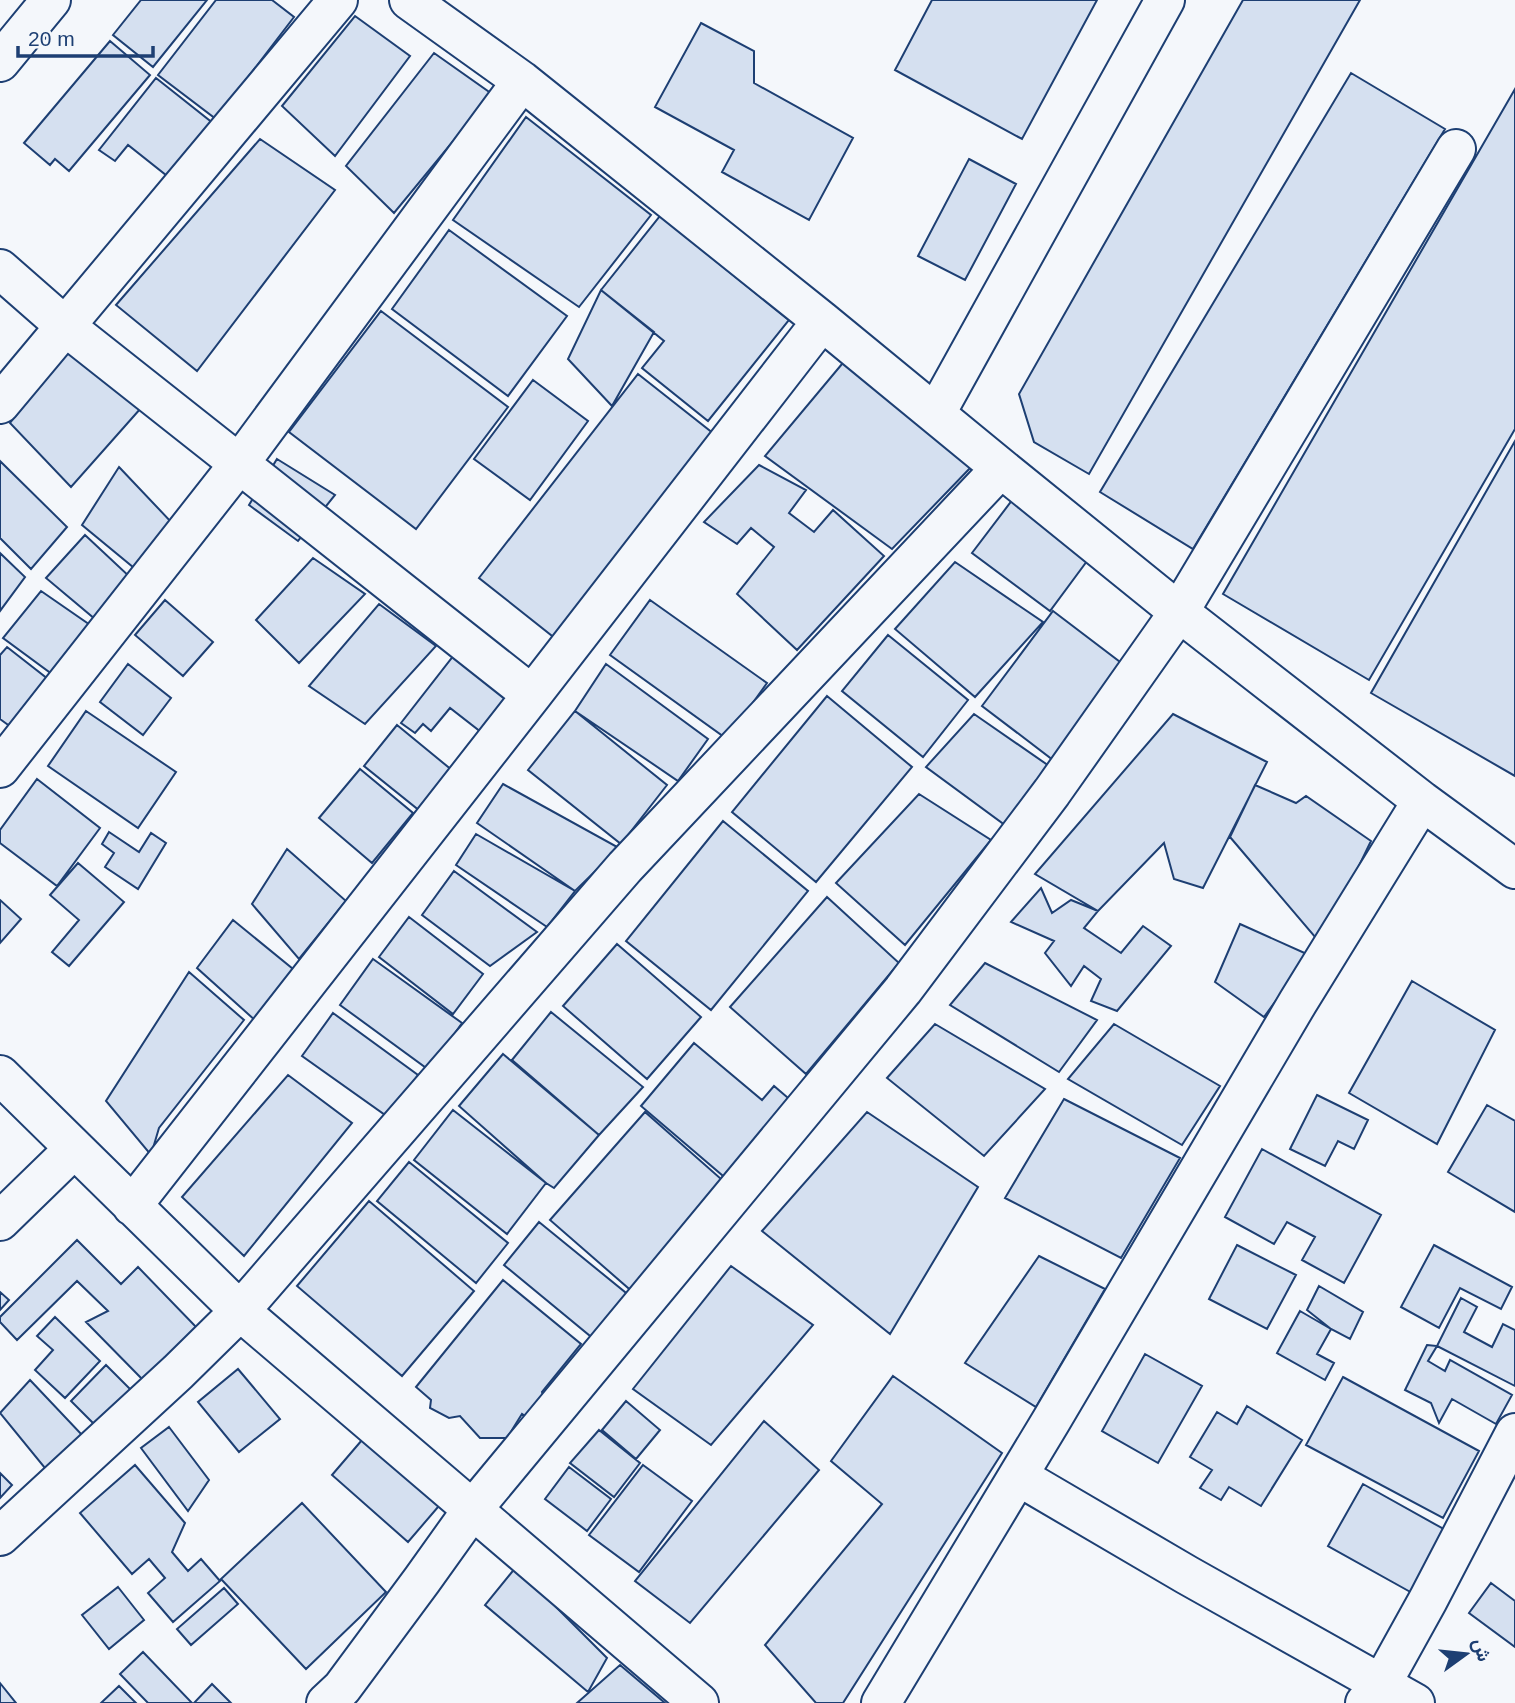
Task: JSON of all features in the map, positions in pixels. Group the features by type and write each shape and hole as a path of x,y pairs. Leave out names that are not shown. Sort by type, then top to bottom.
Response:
{"street":[{"path":"0,62 51,0"},
{"path":"0,404 338,0"},
{"path":"409,0 522,81 1179,612 1422,801 1515,869"},
{"path":"936,413 1165,0"},
{"path":"0,768 239,464 522,81"},
{"path":"342,1698 472,1510 903,990 1052,792 1179,612 1456,149"},
{"path":"0,269 65,326 532,695"},
{"path":"132,1206 822,321"},
{"path":"0,1536 240,1311 625,867 1000,468"},
{"path":"881,1703 1298,1002 1422,801"},
{"path":"0,1075 240,1311 699,1703"},
{"path":"0,1221 74,1149"},
{"path":"1373,1693 1428,1600 1515,1433"},
{"path":"1018,1476 1187,1575 1373,1693 1415,1703"}],"building":[{"path":"141,0 207,0 153,67 113,35"},
{"path":"216,0 272,0 294,17 216,119 158,75"},
{"path":"932,0 1097,0 1022,139 895,70"},
{"path":"1243,0 1360,0 1089,474 1034,442 1019,394"},
{"path":"355,16 410,56 335,156 282,106"},
{"path":"701,23 754,51 754,83 853,138 809,220 722,172 734,150 655,107"},
{"path":"110,41 150,75 69,171 55,159 50,165 24,143"},
{"path":"434,53 492,94 394,213 346,166"},
{"path":"1351,73 1445,129 1193,549 1100,492"},
{"path":"156,78 214,124 171,179 128,145 115,161 99,150"},
{"path":"1515,89 1515,429 1369,680 1223,594"},
{"path":"526,117 651,215 579,307 453,220"},
{"path":"260,139 335,190 197,371 116,305"},
{"path":"969,159 1016,184 965,280 918,256"},
{"path":"660,216 789,320 708,421 642,368 664,341 601,290"},
{"path":"449,230 567,316 508,396 392,309"},
{"path":"601,290 654,332 612,406 568,359"},
{"path":"381,311 508,407 416,529 289,432"},
{"path":"73,344 141,408 71,487 10,423"},
{"path":"847,358 973,465 892,549 765,456"},
{"path":"638,374 714,434 556,639 479,578"},
{"path":"533,380 588,421 530,500 474,459"},
{"path":"1515,441 1515,776 1371,693"},
{"path":"277,459 335,495 298,541 249,505"},
{"path":"0,461 67,527 31,569 0,538"},
{"path":"759,465 806,490 789,513 814,532 833,510 884,556 797,650 737,594 774,547 751,528 737,544 704,522"},
{"path":"119,467 174,525 139,572 82,525"},
{"path":"1013,499 1090,557 1050,611 972,553"},
{"path":"85,535 131,578 95,619 46,578"},
{"path":"0,553 25,577 0,611"},
{"path":"313,558 365,594 299,663 256,620"},
{"path":"955,562 1043,622 975,697 895,629"},
{"path":"41,591 93,627 56,677 3,638"},
{"path":"165,600 213,642 183,676 135,635"},
{"path":"650,600 767,683 727,739 610,655"},
{"path":"379,604 436,646 365,724 309,686"},
{"path":"1053,611 1124,665 1053,760 982,706"},
{"path":"888,635 968,700 923,757 842,691"},
{"path":"7,647 53,683 15,730 0,719 0,655"},
{"path":"458,650 512,692 481,732 450,708 431,731 423,724 415,733 401,723"},
{"path":"128,664 171,698 143,735 100,702"},
{"path":"606,664 708,739 678,781 575,711"},
{"path":"827,696 912,767 816,882 732,812"},
{"path":"86,711 176,772 138,828 48,766"},
{"path":"575,711 667,785 621,844 528,770"},
{"path":"974,714 1052,768 1009,828 926,767"},
{"path":"1173,714 1267,762 1203,888 1174,879 1164,843 1098,911 1035,874"},
{"path":"397,725 453,771 420,811 364,766"},
{"path":"360,769 413,813 372,863 319,818"},
{"path":"37,779 100,828 57,886 0,843 0,830"},
{"path":"503,784 619,848 575,891 477,823"},
{"path":"1255,785 1296,803 1306,796 1371,841 1321,944 1230,837"},
{"path":"919,794 991,840 905,945 836,883"},
{"path":"723,821 808,891 711,1010 626,941"},
{"path":"109,832 139,852 151,833 166,843 138,889 105,867 114,853 102,844"},
{"path":"476,834 575,891 547,927 456,865"},
{"path":"287,849 346,901 299,959 252,904"},
{"path":"78,863 124,902 69,966 52,952 79,920 50,895"},
{"path":"454,871 537,932 490,966 422,915"},
{"path":"1041,888 1052,913 1071,900 1098,911 1084,928 1121,953 1143,926 1171,946 1117,1011 1091,1001 1101,979 1084,966 1071,986 1045,953 1054,941 1011,922"},
{"path":"827,897 899,963 806,1074 730,1007"},
{"path":"0,900 21,919 0,943"},
{"path":"409,917 483,974 453,1014 379,957"},
{"path":"233,920 293,969 257,1022 197,968"},
{"path":"1240,924 1309,955 1264,1017 1215,982"},
{"path":"617,944 701,1017 647,1079 563,1006"},
{"path":"373,959 462,1023 429,1070 340,1005"},
{"path":"985,963 1097,1020 1059,1072 950,1005"},
{"path":"189,972 244,1020 159,1128 151,1155 106,1101"},
{"path":"1412,981 1495,1030 1437,1144 1349,1093"},
{"path":"551,1012 643,1087 599,1135 512,1060"},
{"path":"333,1013 418,1075 388,1117 302,1056"},
{"path":"935,1024 1045,1089 984,1156 887,1078"},
{"path":"1114,1024 1220,1086 1182,1145 1068,1079"},
{"path":"694,1043 762,1100 774,1086 794,1103 729,1181 641,1106"},
{"path":"503,1054 599,1135 554,1188 459,1106"},
{"path":"288,1075 352,1123 244,1256 182,1197"},
{"path":"1317,1095 1368,1120 1354,1149 1338,1141 1325,1166 1290,1149"},
{"path":"1064,1099 1180,1158 1121,1258 1005,1198"},
{"path":"1487,1105 1515,1121 1515,1212 1448,1172"},
{"path":"453,1110 546,1183 507,1234 414,1160"},
{"path":"645,1112 729,1186 635,1294 550,1220"},
{"path":"867,1112 978,1187 890,1334 762,1231"},
{"path":"1262,1149 1381,1215 1344,1283 1302,1260 1315,1237 1287,1222 1274,1244 1225,1217"},
{"path":"409,1162 508,1243 476,1283 377,1201"},
{"path":"369,1201 474,1291 402,1376 297,1286"},
{"path":"539,1222 631,1297 595,1340 504,1265"},
{"path":"77,1240 121,1284 138,1267 198,1329 145,1382 86,1322 108,1311 77,1281 17,1340 0,1322 0,1317"},
{"path":"1237,1245 1296,1275 1267,1329 1209,1299"},
{"path":"1434,1245 1512,1287 1501,1309 1460,1288 1439,1328 1401,1307"},
{"path":"1039,1256 1105,1289 1036,1407 965,1363"},
{"path":"731,1266 813,1325 711,1445 633,1389"},
{"path":"503,1280 581,1344 542,1392 544,1398 531,1420 522,1414 507,1438 480,1438 460,1416 449,1418 430,1408 431,1400 416,1387"},
{"path":"1319,1286 1363,1312 1350,1339 1331,1329 1307,1310"},
{"path":"0,1292 9,1300 0,1310"},
{"path":"1461,1298 1477,1307 1464,1332 1492,1347 1503,1324 1515,1330 1515,1386 1437,1346"},
{"path":"1300,1311 1331,1329 1317,1354 1334,1363 1325,1380 1277,1353"},
{"path":"55,1317 100,1361 65,1398 35,1370 53,1350 37,1336"},
{"path":"1427,1345 1437,1346 1428,1361 1445,1371 1450,1360 1512,1395 1496,1424 1452,1399 1439,1423 1431,1403 1405,1390"},
{"path":"1145,1354 1202,1386 1158,1463 1102,1431"},
{"path":"106,1365 131,1390 95,1425 71,1401"},
{"path":"238,1369 280,1419 239,1452 198,1402"},
{"path":"893,1376 1002,1453 843,1703 816,1703 765,1645 882,1504 831,1461"},
{"path":"1343,1377 1479,1451 1443,1518 1306,1445"},
{"path":"30,1380 83,1436 49,1473 0,1413"},
{"path":"626,1401 660,1430 636,1459 602,1430"},
{"path":"1247,1406 1302,1440 1261,1506 1229,1487 1221,1500 1200,1488 1212,1470 1190,1457 1217,1412 1237,1424"},
{"path":"764,1421 819,1470 690,1623 635,1581"},
{"path":"169,1427 209,1480 188,1511 141,1448"},
{"path":"599,1430 640,1463 614,1497 570,1463"},
{"path":"368,1433 444,1500 408,1542 332,1475"},
{"path":"135,1465 185,1523 172,1552 188,1571 201,1559 220,1581 173,1622 148,1593 165,1578 149,1559 132,1574 80,1513"},
{"path":"643,1465 692,1501 639,1572 589,1535"},
{"path":"569,1467 611,1499 587,1531 545,1499"},
{"path":"0,1473 12,1485 0,1498"},
{"path":"1363,1484 1449,1532 1414,1594 1328,1546"},
{"path":"302,1503 386,1592 306,1669 221,1579"},
{"path":"516,1567 607,1658 588,1692 485,1605"},
{"path":"1491,1583 1515,1601 1515,1647 1469,1613"},
{"path":"118,1587 144,1620 109,1649 82,1615"},
{"path":"224,1588 238,1604 191,1645 177,1629"},
{"path":"143,1652 192,1703 148,1703 120,1674"},
{"path":"620,1665 665,1703 577,1703"},
{"path":"0,1683 16,1703 0,1703"},
{"path":"212,1684 231,1703 194,1703"},
{"path":"119,1686 136,1703 101,1703"}]}
